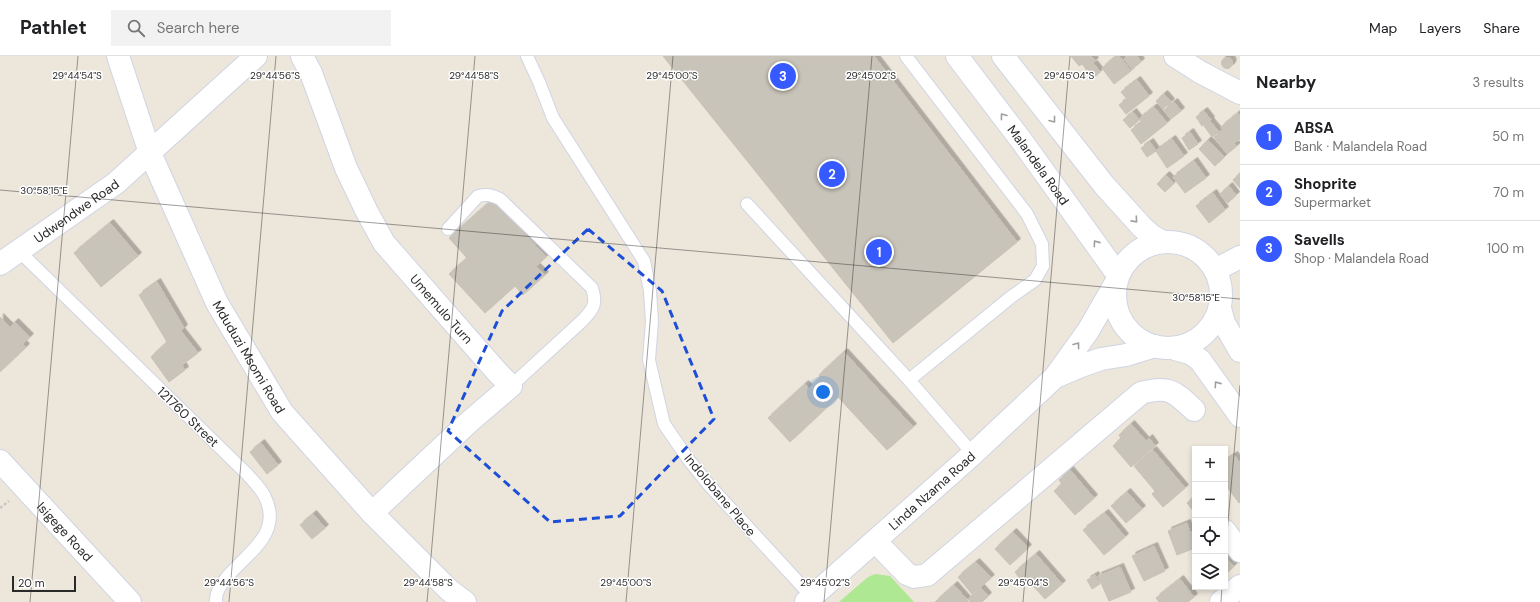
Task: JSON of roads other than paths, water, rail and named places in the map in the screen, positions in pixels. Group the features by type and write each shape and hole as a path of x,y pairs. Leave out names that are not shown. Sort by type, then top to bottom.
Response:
{"street":[{"name":"Mduduzi Msomi Road","path":"118,56 150,153 217,303 282,412 372,513 449,590 465,602"},
{"path":"150,153 256,56"},
{"name":"Umemulo Turn","path":"302,56 311,73 346,168 384,243 511,386"},
{"name":"Malandela Road","path":"957,56 1021,140 1117,279"},
{"path":"1003,56 1104,185 1142,228 1163,242"},
{"path":"1175,56 1200,72 1240,93"},
{"name":"Udwendwe Road","path":"0,264 116,183 150,153"},
{"path":"1165,347 1193,343 1203,336 1217,317 1222,295 1221,286 1215,270 1203,254 1192,247 1176,242 1163,242 1145,246 1131,256 1124,264 1117,279 1115,303 1121,321 1127,331 1141,342 1190,353 1200,360 1240,416"},
{"path":"1215,270 1240,257"},
{"name":"Linda Nzama Road","path":"809,599 972,454 1055,377 1088,331 1117,279"},
{"path":"1220,308 1224,323 1240,351"},
{"name":"Linda Nzama Road","path":"1055,377 1101,360 1165,347"},
{"path":"372,513 469,422 511,386"},
{"path":"874,541 907,574 914,577 927,575 1141,393 1152,390 1170,391 1178,394 1194,410"},
{"name":"Isigege Road","path":"0,461 130,602"},
{"path":"1228,536 1240,551"},
{"path":"1221,602 1240,586"}],"lane":[{"name":"Indolobane Place","path":"527,56 539,82 552,118 644,261 650,291 652,322 649,360 664,424 688,459 709,485 809,599"},
{"path":"906,56 1027,214 1042,244 1043,266 1035,280 1011,297 909,380"},
{"path":"448,229 478,196 494,196 500,199 592,288 595,297 594,306 590,313 511,386"},
{"path":"747,204 909,380 972,454"},
{"name":"121760 Street","path":"19,251 248,475 263,494 270,512 269,525 265,536 259,544 233,569 220,585 216,602"}],"place":[{"name":"Savells","path":"783,76"},
{"name":"Shoprite","path":"832,174"},
{"name":"ABSA","path":"879,252"}]}
